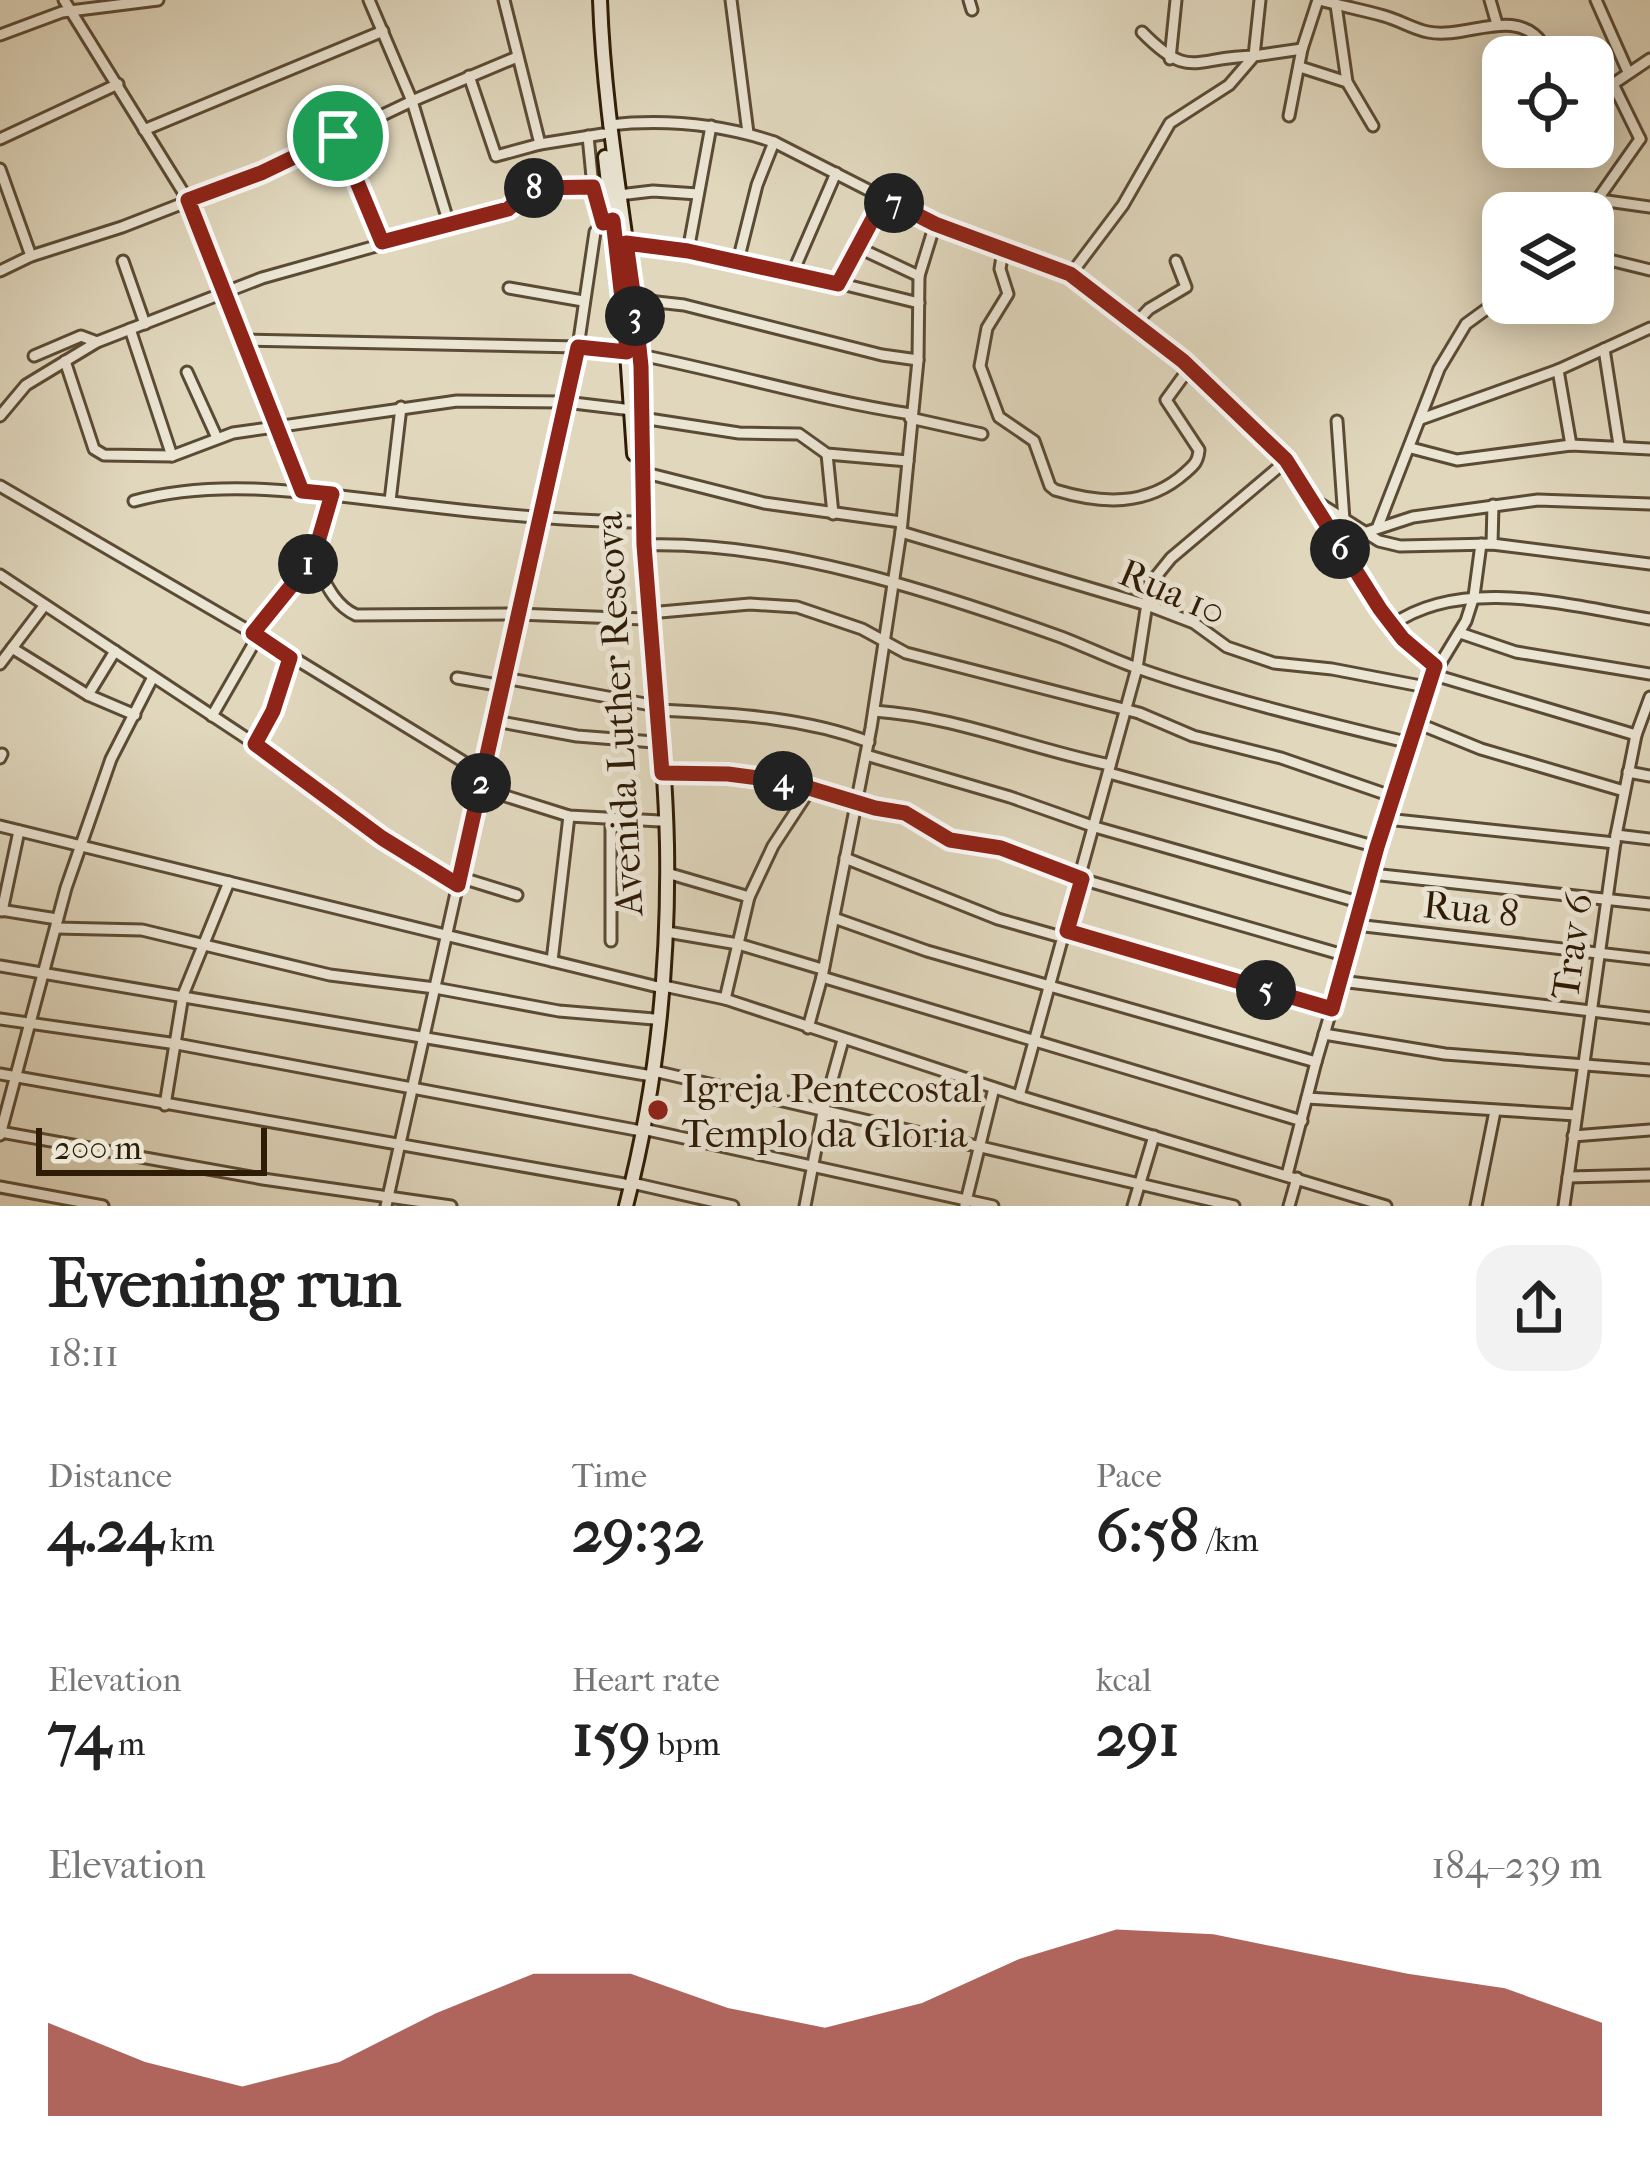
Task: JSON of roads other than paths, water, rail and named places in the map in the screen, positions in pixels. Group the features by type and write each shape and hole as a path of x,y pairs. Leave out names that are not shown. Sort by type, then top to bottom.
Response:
{"main road":[{"name":"Avenida Luther Rescova","path":"597,0 608,221 628,299"},
{"name":"Avenida Luther Rescova","path":"600,132 619,195 626,243 646,616"},
{"name":"Avenida Luther Rescova","path":"622,1206 650,1073 667,932 662,773 637,523 637,414"},
{"name":"Avenida Luther Rescova","path":"650,1073 661,987 655,708"}],"street":[{"path":"64,0 188,200 302,491"},
{"path":"0,35 72,10 158,0"},
{"path":"369,0 412,100 449,224"},
{"path":"504,0 540,144"},
{"path":"730,0 748,133"},
{"path":"1171,59 1176,0"},
{"path":"1070,274 1124,205 1170,123 1229,85 1254,56 1260,0"},
{"path":"1289,116 1302,49 1319,0 1428,32 1461,33 1497,24 1526,28 1534,36"},
{"path":"1490,0 1497,24"},
{"path":"1596,0 1628,72"},
{"path":"1336,4 1347,82 1372,127"},
{"path":"144,130 383,31"},
{"path":"1142,32 1171,59 1187,64 1302,49"},
{"path":"0,271 261,173 412,100 517,56"},
{"path":"1606,192 1645,141 1613,84 1650,59"},
{"path":"1300,67 1347,82"},
{"path":"470,76 496,156 656,122 748,133 935,224 1070,274 1190,367 1286,460 1392,625 1433,670 1636,735"},
{"path":"0,139 118,84"},
{"path":"688,251 712,126"},
{"path":"387,1201 578,347 596,232 608,221 593,187 600,132"},
{"path":"338,136 382,242"},
{"path":"738,261 757,185 774,142"},
{"path":"0,169 31,256"},
{"path":"794,272 836,173"},
{"path":"0,416 26,385 97,342 223,293 382,242 508,209 533,188 593,187"},
{"path":"619,195 698,194"},
{"path":"838,284 884,198"},
{"path":"1614,202 1650,207"},
{"path":"808,1028 835,918 874,711 908,461 918,360 919,276 935,224"},
{"path":"626,243 794,272 919,303"},
{"path":"857,247 919,276"},
{"path":"1003,250 1000,268 1009,294 987,328 980,366 999,417 1034,441 1055,490 1121,502 1155,494 1183,475 1198,459 1199,450 1166,400 1190,367"},
{"path":"123,261 145,324"},
{"path":"1135,324 1149,309 1186,286 1177,261"},
{"path":"1614,261 1650,270"},
{"path":"509,288 584,302"},
{"path":"628,299 684,305 918,360"},
{"path":"1378,526 1434,378 1458,334 1482,314"},
{"path":"1420,419 1558,370 1650,328"},
{"path":"130,329 172,456"},
{"path":"34,356 81,336 97,342"},
{"path":"243,340 578,347 634,354 982,434"},
{"path":"1604,349 1619,445"},
{"path":"65,361 96,451 104,455 172,456 217,438 278,424 458,401 565,402 753,435 800,434 827,454 908,461"},
{"path":"1558,370 1571,445"},
{"path":"188,372 217,438"},
{"path":"390,501 401,407"},
{"path":"1337,421 1344,520"},
{"path":"1411,448 1457,460 1571,445 1650,449"},
{"path":"827,454 833,514"},
{"path":"1019,1096 1137,668 1150,584 1160,569 1286,460"},
{"name":"Rua 10","path":"641,472 764,503 901,527 1147,605 1194,623 1227,646 1274,663 1426,687"},
{"path":"0,486 482,772"},
{"path":"134,502 175,493 302,491 539,519 637,523"},
{"path":"212,716 256,634 313,559 332,494"},
{"path":"1311,498 1364,533 1400,546 1487,544 1650,564"},
{"path":"1364,533 1378,526 1538,500 1650,504"},
{"path":"1289,1206 1307,1098 1377,847 1426,687 1460,633 1474,596 1493,506"},
{"path":"644,545 747,551 820,565 1060,637 1137,668 1278,711 1410,743"},
{"path":"313,559 330,591 344,609 356,615 646,616 780,605 809,611 906,653 1125,711 1394,797"},
{"path":"0,575 255,744 382,838 458,881 517,895"},
{"path":"1392,625 1414,611 1474,596 1650,619"},
{"path":"0,664 44,606"},
{"path":"1460,633 1516,652 1650,674"},
{"path":"12,648 88,695 135,715"},
{"path":"88,695 115,651"},
{"path":"255,744 273,711 290,658"},
{"path":"153,677 111,759 57,923 0,1133 387,1201 451,1206"},
{"path":"457,677 655,708 784,719 869,742"},
{"name":"Trav 6","path":"1564,1206 1624,791 1650,697"},
{"path":"874,711 959,722 1377,847"},
{"path":"495,721 577,736 655,742"},
{"path":"1417,722 1481,748 1624,791"},
{"path":"866,755 1010,796 1095,827 1363,903"},
{"path":"1628,772 1650,776"},
{"path":"662,773 766,778 905,813 950,840 1001,848 1082,879 1347,956"},
{"path":"480,788 569,816 660,821"},
{"path":"725,999 749,897 773,846 811,788"},
{"path":"552,961 569,816"},
{"path":"611,819 611,941"},
{"path":"1387,819 1650,839"},
{"path":"0,826 725,999 1019,1096 1386,1206"},
{"path":"19,831 1,910 57,923 129,928 207,943 330,975 560,1011 654,1019"},
{"path":"845,858 998,919 1332,1009"},
{"path":"667,873 749,897"},
{"path":"1372,874 1650,904"},
{"path":"165,1105 183,995 229,882"},
{"path":"835,918 927,951 1316,1062"},
{"name":"Rua 8","path":"1356,925 1650,958"},
{"path":"667,932 737,944 1037,1042 1302,1120"},
{"path":"0,966 650,1073 1234,1206"},
{"path":"1340,981 1650,1018"},
{"path":"0,1019 177,1044 640,1130 993,1206"},
{"path":"1324,1034 1444,1054 1650,1070"},
{"path":"805,1206 843,1040"},
{"path":"0,1075 733,1206"},
{"path":"965,1203 994,1088"},
{"path":"1307,1098 1576,1115"},
{"path":"1476,1206 1495,1111"},
{"path":"1573,1136 1650,1130"},
{"path":"1133,1206 1154,1136"},
{"path":"1568,1177 1650,1174"},
{"path":"0,1187 103,1206"}],"place":[{"name":"Igreja Pentecostal Templo da Gloria","path":"658,1110"}]}
